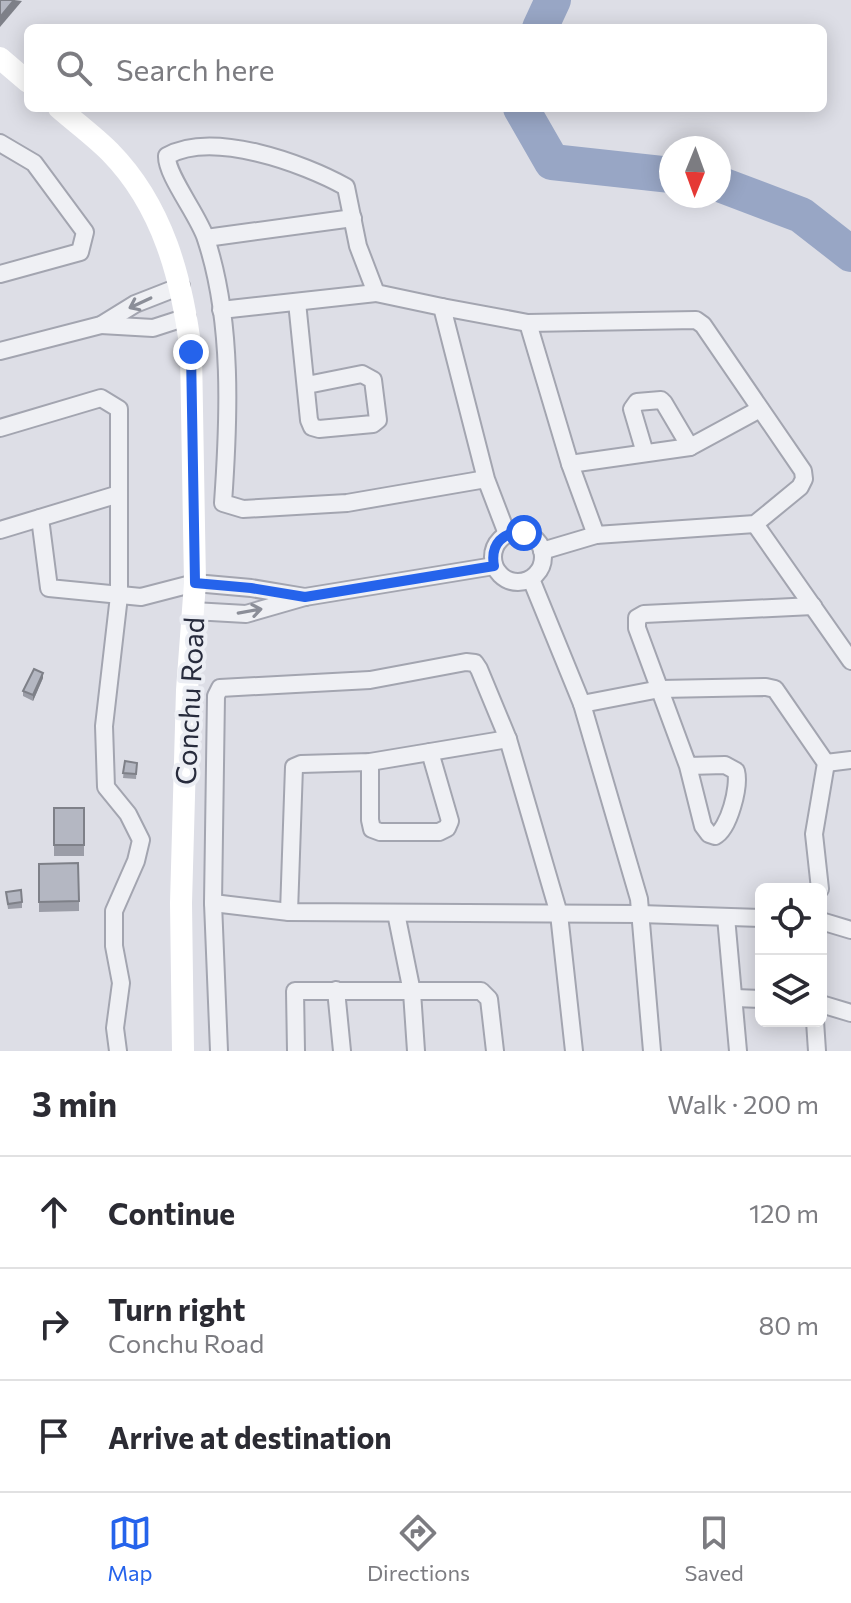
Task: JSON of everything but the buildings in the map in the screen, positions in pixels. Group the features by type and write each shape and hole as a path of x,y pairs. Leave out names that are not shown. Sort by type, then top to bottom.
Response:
{"main road":[{"path":"0,58 24,79"},
{"name":"Conchu Road","path":"64,112 110,151 139,187 165,234 187,317 191,352 195,583 187,690 181,903 183,1051"}],"street":[{"path":"0,143 34,163 85,232 80,252 0,274"},
{"path":"376,293 358,246 346,187 247,150 216,146 167,156 166,166 190,203 206,238 221,310 228,395 223,503 243,509 347,503 486,479"},
{"path":"206,238 353,218"},
{"path":"0,351 101,325 135,304 181,286"},
{"path":"221,310 376,293 528,323 696,320 703,325 803,471 804,479 800,487 755,524 596,535 542,551"},
{"path":"297,302 312,427 373,424 378,420 373,380 369,376 362,374 307,385"},
{"path":"442,307 486,479 507,534"},
{"path":"101,325 153,328 187,317"},
{"path":"528,323 570,464 596,535"},
{"path":"0,428 101,398 119,409 119,596 104,726 106,787 128,814 141,840 136,861 114,911 114,946 121,983 115,1028 118,1051"},
{"path":"645,453 632,409 637,402 661,400 690,447"},
{"path":"570,464 690,447 760,409"},
{"path":"0,530 119,494"},
{"path":"40,518 49,588 141,597 195,583 305,597"},
{"path":"755,524 851,661"},
{"path":"524,533 533,537 542,551 541,566 531,579 523,582 505,579 494,566 494,547 507,534 524,533"},
{"path":"193,611 246,614 305,597 494,566"},
{"path":"531,579 582,704 639,899 652,1051"},
{"path":"688,766 637,628 637,618 644,614 813,606"},
{"path":"219,1051 213,903 216,696 220,688 370,680 466,662 475,663 508,739 559,914 574,1051"},
{"path":"582,704 660,689 775,689 826,763 814,834 819,883"},
{"path":"289,912 294,767 301,764 370,762 508,739"},
{"path":"370,762 372,829 380,832 439,832 447,828 450,821 430,752"},
{"path":"826,763 851,760"},
{"path":"213,903 289,912 755,918"},
{"path":"396,913 412,992 416,1051"},
{"path":"726,917 738,1051"},
{"path":"827,923 851,930"},
{"path":"336,990 342,1051"},
{"path":"296,1051 295,991 336,990 481,991 486,994 495,1051"},
{"path":"735,998 755,999"},
{"path":"827,1006 851,1013"},
{"path":"815,1027 817,1051"}],"waterway":[{"path":"542,24 553,0"},
{"path":"523,112 552,162 659,174"},
{"path":"731,189 801,215 851,254"}],"route":[{"path":"191,352 195,583 305,597 494,566 492,556 499,540 507,534 524,533"}]}
